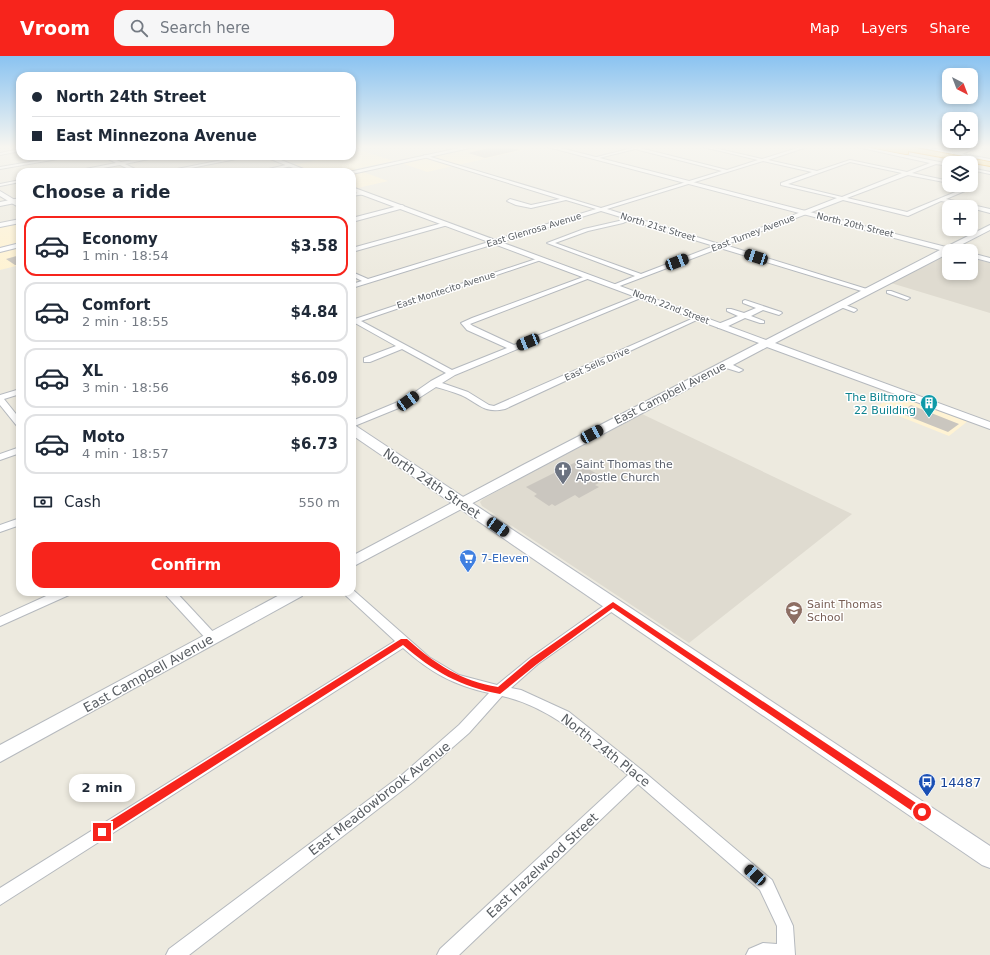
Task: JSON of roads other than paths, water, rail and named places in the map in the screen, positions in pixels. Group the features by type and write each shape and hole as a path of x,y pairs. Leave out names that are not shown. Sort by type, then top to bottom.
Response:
{"main road":[{"path":"0,193 16,200"},
{"path":"0,250 16,246"},
{"name":"North 24th Street","path":"356,432 990,858"}],"street":[{"name":"North 21st Street","path":"529,188 868,291"},
{"name":"East Glenrosa Avenue","path":"356,285 673,188"},
{"name":"North 20th Street","path":"708,188 942,248"},
{"path":"800,188 908,214 959,192"},
{"name":"East Turney Avenue","path":"615,286 868,188"},
{"name":"North 22nd Street","path":"356,190 990,426"},
{"path":"356,194 363,193"},
{"path":"510,201 526,207 534,207 565,199"},
{"path":"0,204 16,200"},
{"path":"941,200 990,211"},
{"path":"356,219 402,207"},
{"path":"543,243 553,243 616,222 627,220 628,218"},
{"path":"0,225 16,222"},
{"path":"356,249 446,224"},
{"name":"East Campbell Avenue","path":"960,244 990,227"},
{"path":"553,243 625,270 634,275 641,276"},
{"name":"East Campbell Avenue","path":"356,560 767,343 942,254"},
{"path":"978,257 990,260"},
{"name":"East Montecito Avenue","path":"356,320 541,259"},
{"path":"356,276 367,281"},
{"path":"514,348 470,328 465,323 588,277"},
{"path":"890,292 907,298"},
{"path":"356,422 408,401 434,383 452,373 641,296"},
{"path":"745,302 779,313"},
{"path":"840,305 854,310"},
{"path":"721,326 762,308"},
{"path":"729,310 762,322"},
{"name":"East Sells Drive","path":"434,383 459,392 486,407 494,409 502,407 698,318"},
{"path":"356,322 452,373"},
{"path":"367,360 402,346"},
{"path":"726,365 739,370"},
{"path":"16,393 0,399 16,419"},
{"path":"0,457 16,451"},
{"path":"0,529 16,523"},
{"path":"0,622 56,596"},
{"path":"174,596 212,638"},
{"name":"East Campbell Avenue","path":"0,754 290,596"},
{"name":"North 24th Place","path":"353,596 425,660 456,678 487,688 516,694 564,716 638,775 766,885 785,926 786,954"},
{"name":"East Meadowbrook Avenue","path":"175,955 408,778 464,729 500,690 534,661 613,604"},
{"path":"0,897 404,641"},
{"name":"East Hazelwood Street","path":"446,955 638,775"},
{"path":"755,955 763,952 786,954"}],"place":[{"name":"The Biltmore 22 Building","path":"929,418"},
{"name":"Saint Thomas the Apostle Church","path":"563,485"},
{"name":"7-Eleven","path":"468,573"},
{"name":"Saint Thomas School","path":"794,625"},
{"name":"14487","path":"927,797"}]}
